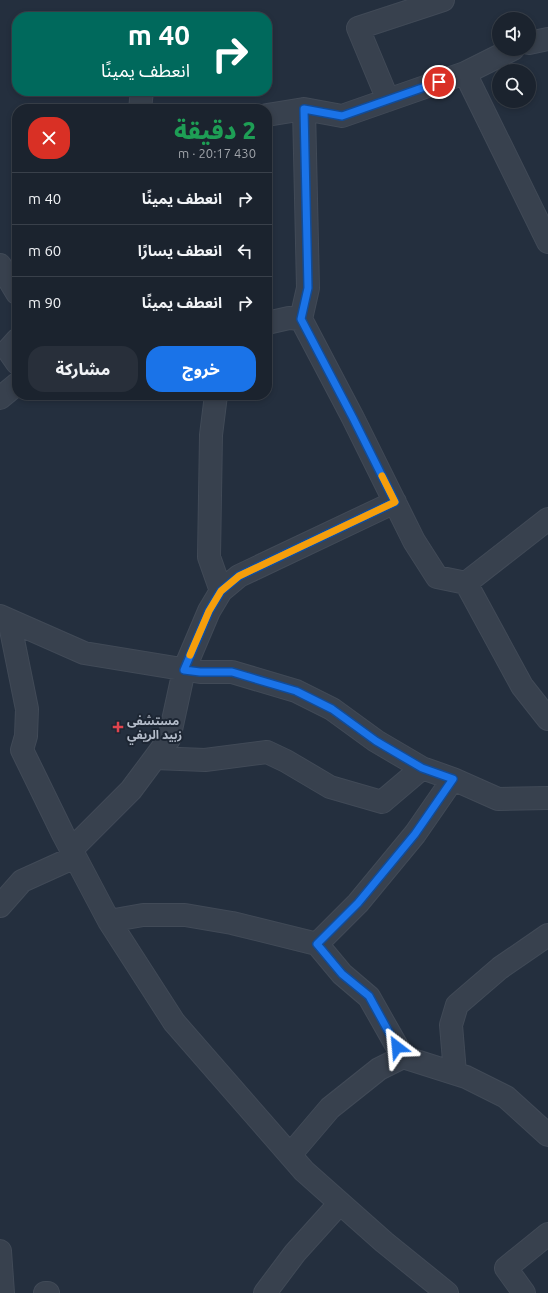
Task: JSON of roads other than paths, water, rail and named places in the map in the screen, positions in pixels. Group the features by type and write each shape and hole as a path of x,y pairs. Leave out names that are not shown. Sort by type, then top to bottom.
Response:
{"street":[{"path":"388,100 358,28 443,0"},
{"path":"536,42 548,39"},
{"path":"272,114 304,109 342,116 465,73 499,56"},
{"path":"465,73 546,231"},
{"path":"304,109 308,288 301,319 353,418 414,541 436,576 466,583 522,686 548,719"},
{"path":"0,265 12,285"},
{"path":"272,322 289,318 301,319"},
{"path":"12,346 8,350 12,356"},
{"path":"0,398 12,388"},
{"path":"215,400 211,435 209,557 221,591"},
{"path":"0,906 22,881 73,854 132,790 169,740 184,670 209,611 221,591 239,576 395,502"},
{"path":"466,583 548,518"},
{"path":"4,618 84,653 184,670 200,672 232,672 296,691 332,709 376,741 422,768 453,779 498,799 548,798"},
{"path":"4,618 27,709 26,736 22,750 73,854 109,921 174,1022 304,1171 384,1242 447,1293"},
{"path":"155,758 205,760 267,752 286,761 330,787 382,802 422,768"},
{"path":"317,944 358,903 415,834 453,779"},
{"path":"109,921 143,916 185,915 232,923 317,944 342,974 369,996 403,1057 466,1077 506,1097 548,1135"},
{"path":"455,1073 451,1025 457,1005 500,968 548,935"},
{"path":"290,1155 330,1108 380,1069 403,1057"},
{"path":"265,1293 295,1253 340,1203"},
{"path":"524,1293 506,1268 548,1234"},
{"path":"0,1251 3,1293"}],"place":[{"name":"مستشفى زبيد الريفي","path":"118,727"}]}
